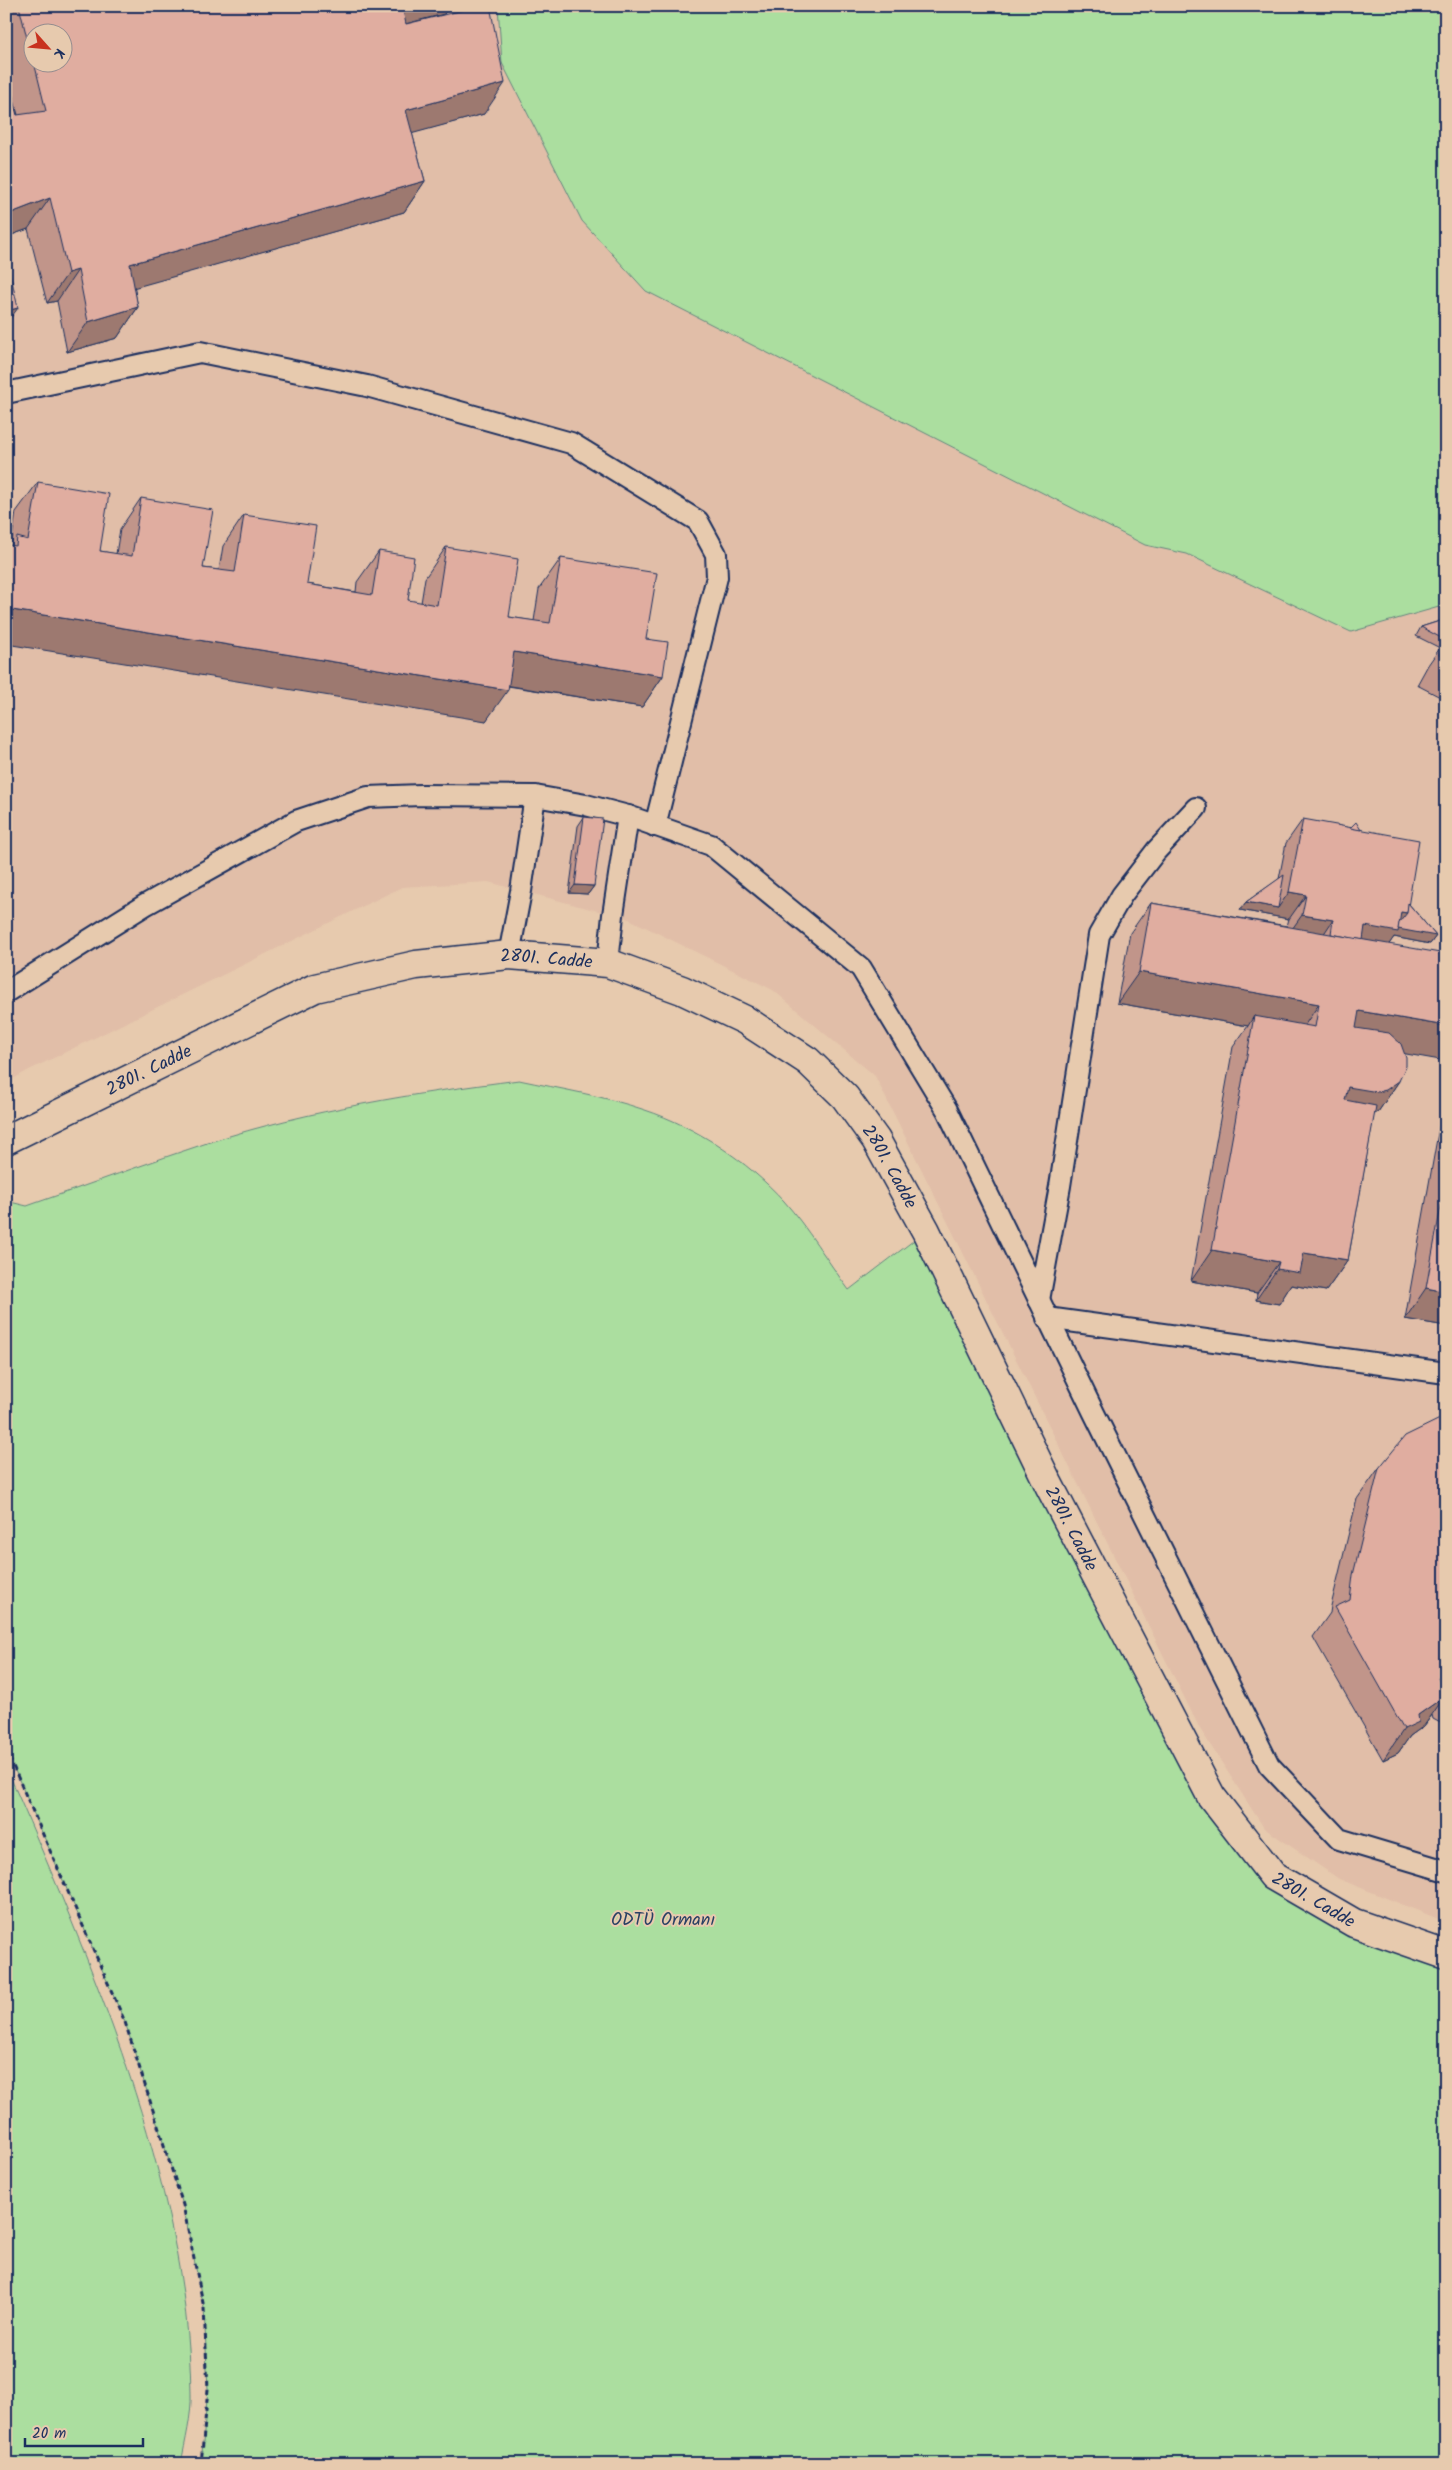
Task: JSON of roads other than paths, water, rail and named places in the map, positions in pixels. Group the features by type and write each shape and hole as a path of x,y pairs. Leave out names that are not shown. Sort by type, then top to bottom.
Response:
{"street":[{"name":"2801. Cadde","path":"6,1140 315,988 416,965 509,955 608,963 682,990 745,1020 808,1061 845,1097 876,1140 919,1216 1049,1485 1211,1796 1273,1876 1354,1923 1446,1955"}],"lane":[{"path":"6,393 200,352 367,386 571,443 698,521 716,554 718,577 655,826"},
{"path":"6,992 145,905 296,821 368,797 422,795 535,796 586,805 628,816 711,845 861,968 947,1110 1043,1309 1269,1765 1339,1840 1446,1872"},
{"path":"509,955 521,891 535,796"},
{"path":"1043,1309 1099,935 1127,888 1156,851 1196,808"},
{"path":"608,963 612,915 628,816"},
{"path":"1043,1309 1446,1373"}],"park label":[{"name":"ODTÜ Ormanı","path":"663,1919"}]}
